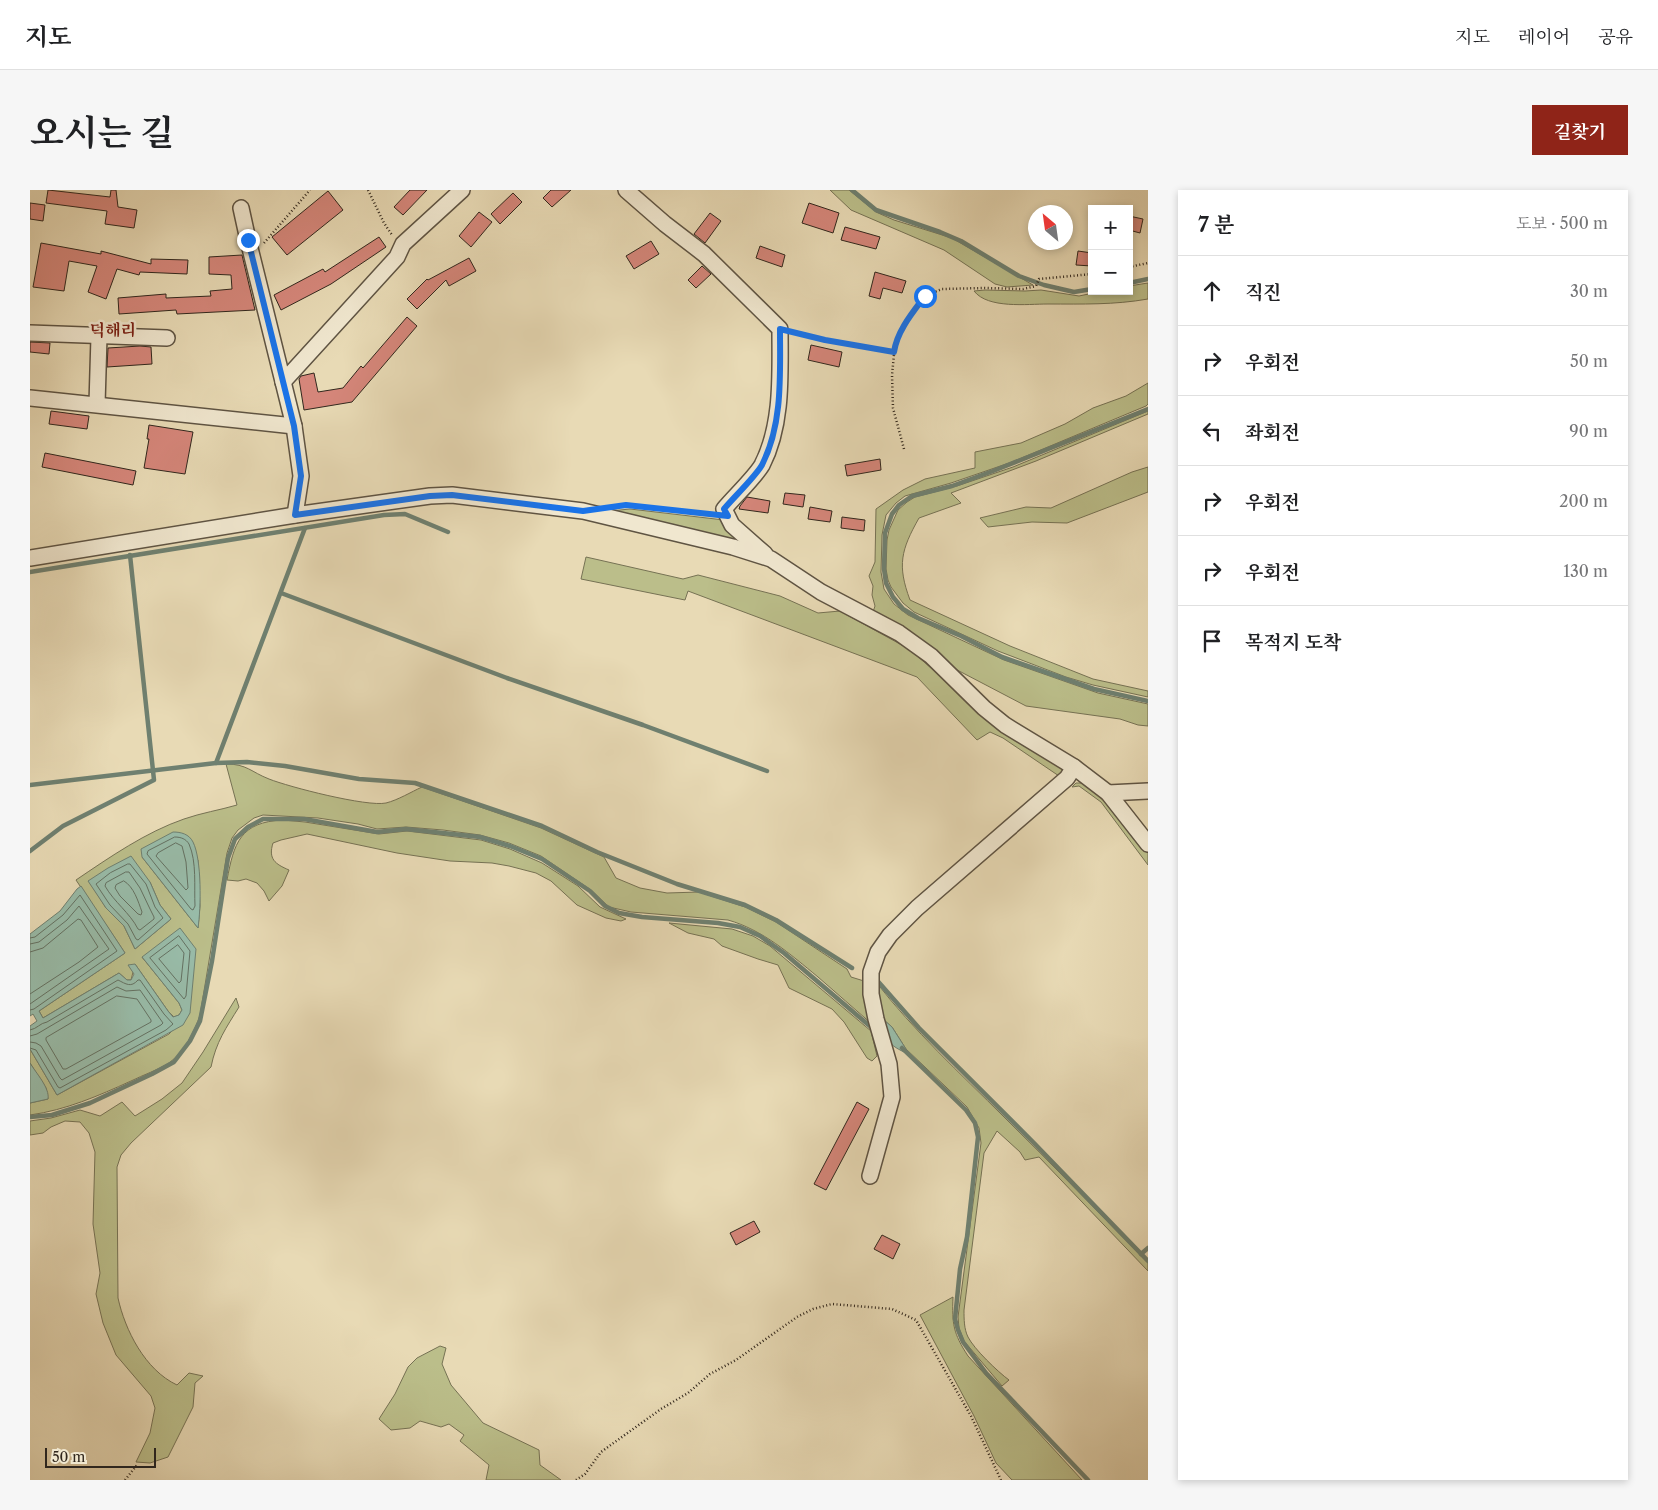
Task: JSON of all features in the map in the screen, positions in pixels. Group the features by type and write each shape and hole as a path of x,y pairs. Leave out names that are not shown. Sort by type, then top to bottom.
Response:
{"street":[{"path":"283,382 371,288 397,257 403,244 462,190"},
{"path":"626,190 665,224 704,254 780,329 780,370 776,428 761,466 724,509 732,525 771,559 821,592 900,633 931,656 984,708 1005,725 1074,767 1108,793 1148,844"},
{"path":"241,208 294,426 301,476 295,515"},
{"path":"30,333 168,338"},
{"path":"97,404 99,337"},
{"path":"30,398 294,426"},
{"path":"30,558 295,515 430,496 452,495 583,511 733,547 771,559"},
{"path":"870,1176 892,1097 889,1064 871,994 871,972 878,952 890,935 917,908 1067,778 1074,767"},
{"path":"1108,793 1148,791"}],"path":[{"path":"252,258 310,190"},
{"path":"368,190 400,250"},
{"path":"1133,266 1148,263"},
{"path":"904,449 893,408 892,375 895,344 909,318 925,296 942,289 1023,289 1036,286 1039,280 1088,274"},
{"path":"780,329 825,340 894,352"},
{"path":"626,505 728,516"},
{"path":"576,1480 585,1474 601,1452 661,1409 688,1393 710,1374 736,1360 797,1317 813,1309 832,1304 892,1309 916,1320 971,1416 1001,1480"},
{"path":"125,1480 136,1466"}],"shaded area":[{"path":"830,190 849,190 876,212 894,220 952,238 1033,285 1007,287 995,284 944,250 851,210"},
{"path":"1148,283 1148,299 1110,303 1019,305 989,301 980,297 974,291 1041,290 1079,296 1088,294 1133,295 1133,285"},
{"path":"1148,383 1148,404 1146,406 1012,462 951,483 905,496 886,515 882,535 881,572 884,589 894,604 908,615 1004,660 1098,693 1148,704 1148,726 1120,719 1026,706 940,661 872,615 875,606 872,595 873,586 869,576 875,562 876,509 903,490 925,479 975,468 975,452 1021,443 1065,424 1093,408 1126,396"},
{"path":"1148,411 1148,414 1036,461 951,493 961,503 919,518 908,539 902,567 910,600 1010,646 1093,679 1148,691 1148,697 1066,677 998,651 914,612 903,603 891,587 886,569 887,540 889,530 898,510 907,502 915,497 957,486 1013,467"},
{"path":"1148,467 1148,492 1067,523 1032,522 988,527 980,518 1026,507 1051,508 1132,472"},
{"path":"630,509 724,520 761,553 600,512"},
{"path":"586,557 683,579 698,575 780,596 818,613 840,611 909,649 982,712 1066,768 1059,776 1003,738 990,732 977,740 917,677 688,591 685,600 581,579"},
{"path":"226,764 244,767 269,779 293,787 363,802 386,803 422,787 541,828 604,857 616,878 640,888 667,893 699,892 745,907 776,922 847,969 851,977 864,981 873,1025 797,960 764,936 741,924 728,920 631,912 609,907 591,890 541,856 509,843 480,835 443,830 406,827 377,829 318,818 263,815 254,818 238,830 232,838 227,853 200,1015 195,1029 184,1048 169,1063 119,1087 69,1106 30,1115 30,1103 48,1099 46,1088 30,1063 30,1049 57,1095 169,1034 190,1013 142,957 179,1003 182,1010 179,1015 174,1017 168,1011 135,964 131,980 127,980 119,973 43,1018 39,1011 125,953 76,880 128,846 170,824 237,805","holes":["142,857 198,860 200,906 198,928","89,881 150,882 160,905 171,919 135,949 124,926 106,908"]},
{"path":"1076,783 1084,783 1108,801 1148,851 1148,865 1101,802 1079,786 1072,787"},
{"path":"283,820 379,834 407,831 481,840 510,849 542,863 578,886 600,907 626,919 621,921 606,918 577,905 551,881 536,873 492,863 450,861 397,853 307,834 273,843 272,857 276,863 289,870 282,886 269,901 257,883 246,879 238,881 227,880 236,845 248,830 257,825"},
{"path":"669,923 732,929 753,936 770,946 871,1031 877,1056 872,1061 867,1058 844,1022 832,1009 789,988 778,965 722,946 714,939 688,933"},
{"path":"876,982 906,1018 1148,1263 1148,1271 1039,1157 1025,1160 1020,1152 997,1131 984,1153 964,1310 964,1324 968,1337 975,1348 1009,1380 1002,1386 964,1341 959,1328 958,1317 981,1143 979,1128 967,1107 906,1049 892,1027 884,1020 879,1005"},
{"path":"236,998 239,1007 219,1043 211,1067 131,1143 121,1155 117,1167 118,1298 131,1336 155,1370 177,1385 189,1373 203,1376 195,1383 193,1407 168,1457 150,1463 136,1462 150,1433 155,1408 151,1396 116,1355 103,1323 96,1294 100,1273 93,1224 95,1152 89,1133 80,1122 65,1121 43,1133 30,1135 30,1121 51,1118 80,1110 100,1116 122,1102 135,1116 162,1099 182,1083"},
{"path":"953,1297 954,1328 968,1356 1082,1480 1012,1480 996,1463 974,1416 920,1315"},
{"path":"440,1346 446,1348 442,1364 451,1385 483,1423 539,1450 540,1465 561,1480 486,1480 489,1465 460,1441 464,1435 449,1424 441,1427 420,1421 410,1428 391,1430 379,1419 395,1394 408,1367 417,1358"}],"water":[{"path":"173,832 187,835 193,842 196,850 200,884 198,928 142,857 141,849"},
{"path":"131,856 150,882 160,905 171,919 135,949 124,926 106,908 88,881"},
{"path":"81,886 125,953 39,1011 43,1018 119,973 127,980 131,980 134,974 128,965 135,964 173,1017 179,1015 182,1010 179,1003 142,957 180,928 196,949 190,1013 183,1025 57,1095 30,1049 30,1026 37,1021 33,1014 30,1016 30,934 60,911"},
{"path":"884,1020 892,1027 906,1049 904,1052 888,1040"},
{"path":"30,1063 45,1085 48,1099 30,1103"}],"building":[{"path":"48,190 110,197 111,190 116,190 118,207 137,210 134,228 105,224 107,211 46,203"},
{"path":"410,190 427,190 403,215 394,207"},
{"path":"551,190 571,190 552,207 543,198"},
{"path":"328,191 343,210 287,255 272,237"},
{"path":"513,193 522,202 500,224 491,214"},
{"path":"30,203 45,205 43,221 30,219"},
{"path":"809,203 839,213 833,233 802,223"},
{"path":"479,212 492,222 471,247 459,236"},
{"path":"710,213 721,221 705,243 694,234"},
{"path":"1133,217 1143,219 1140,233 1133,231"},
{"path":"845,227 880,237 876,249 841,240"},
{"path":"379,237 386,247 331,284 281,310 274,295 323,269 325,272"},
{"path":"651,241 659,254 634,269 626,256"},
{"path":"41,243 101,254 101,251 151,264 151,259 188,260 187,274 140,272 139,275 117,269 106,299 88,292 97,266 69,261 64,291 33,287"},
{"path":"760,246 785,255 782,267 756,258"},
{"path":"1078,251 1088,252 1088,266 1076,265"},
{"path":"242,255 255,310 177,314 176,310 119,314 118,298 166,294 166,298 211,296 210,291 232,289 231,275 209,274 209,257"},
{"path":"469,258 476,271 449,286 446,280 417,309 407,299 427,279"},
{"path":"702,266 711,274 696,288 688,280"},
{"path":"875,272 906,281 902,293 883,288 880,299 869,296"},
{"path":"407,317 417,326 352,402 304,410 299,379 301,376 314,373 318,392 343,388"},
{"path":"30,342 50,343 49,354 30,352"},
{"path":"811,345 842,352 839,367 808,360"},
{"path":"151,347 152,364 107,367 108,348"},
{"path":"51,411 89,416 87,429 49,424"},
{"path":"149,425 193,432 185,474 144,468 149,439 147,439"},
{"path":"45,453 136,471 133,485 42,467"},
{"path":"880,459 881,470 847,476 845,465"},
{"path":"785,493 805,495 803,507 783,504"},
{"path":"747,497 770,501 768,513 739,509"},
{"path":"810,507 832,511 830,522 808,519"},
{"path":"842,517 865,520 864,531 841,528"},
{"path":"857,1102 869,1109 826,1190 814,1184"},
{"path":"754,1221 760,1232 736,1245 730,1233"},
{"path":"882,1235 900,1244 893,1259 874,1249"}],"waterway":[{"path":"852,190 876,210 961,241 1019,276 1044,285 1074,292 1088,290"},
{"path":"1133,282 1148,279"},
{"path":"1148,409 993,471 952,486 912,496 899,505 892,514 885,533 884,569 886,583 893,597 903,609 918,618 961,636 1002,657 1094,689 1148,701"},
{"path":"30,572 384,515 405,514 448,532"},
{"path":"216,763 305,528"},
{"path":"30,851 63,826 154,780 130,555"},
{"path":"281,593 507,678 643,725 767,771"},
{"path":"30,785 216,763 247,762 285,766 359,779 415,783 542,826 597,852 677,884 745,905 776,920 852,968"},
{"path":"30,1117 52,1115 90,1103 174,1062 190,1041 200,1021 212,961 228,858 235,839 248,827 263,819 304,819 377,832 406,829 480,837 510,846 542,859 590,891 605,906 619,913 642,917 718,923 740,927 760,936 784,953 871,1027"},
{"path":"875,978 919,1028 1148,1261"},
{"path":"902,1048 966,1110 975,1123 978,1137 967,1237 960,1269 955,1319 963,1342 986,1373 1088,1480"},
{"path":"1141,1254 1148,1248"}],"district":[{"name":"덕해리","path":"113,330"}],"route":[{"path":"248,240 294,426 301,476 295,515 430,496 452,495 583,511 626,505 728,516 724,509 761,466 776,428 780,370 780,329 825,340 894,352 895,344 909,318 925,296"}]}
